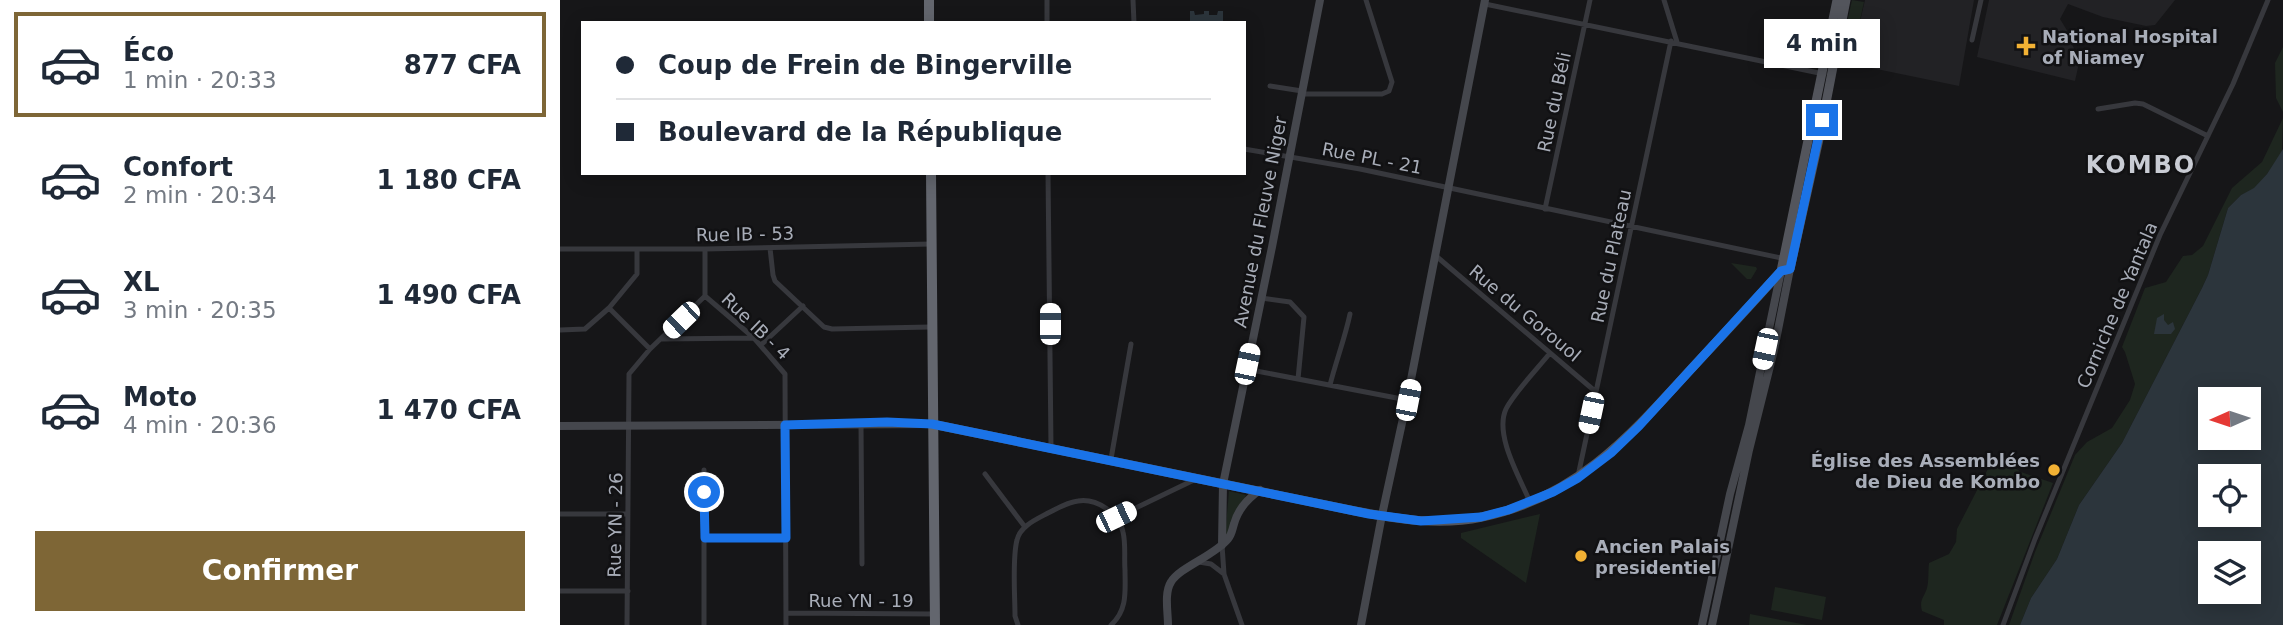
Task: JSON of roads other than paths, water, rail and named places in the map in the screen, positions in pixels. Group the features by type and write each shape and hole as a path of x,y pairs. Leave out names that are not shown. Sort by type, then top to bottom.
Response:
{"highway":[{"path":"929,0 929,21"},
{"path":"931,175 934,620"}],"main road":[{"path":"932,424 1381,516 1421,521 1455,520 1481,517 1530,502 1578,478 1611,453 1787,265 1826,75 1837,0"},
{"path":"1826,75 1846,0"}],"street":[{"path":"1047,0 1047,21"},
{"path":"1133,0 1134,21"},
{"name":"Avenue du Fleuve Niger","path":"1242,625 1224,574 1223,484 1320,0"},
{"path":"1270,86 1302,92 1382,94 1389,91 1392,82 1366,0"},
{"name":"Rue du Béli","path":"1545,209 1590,0"},
{"name":"Rue du Plateau","path":"1578,478 1674,41 1664,0"},
{"path":"1972,40 1980,0"},
{"name":"Corniche de Yantala","path":"2004,625 2035,540 2155,248 2233,84 2268,0"},
{"path":"1361,625 1381,516 1408,400 1485,2 1826,75"},
{"path":"2098,109 2138,103 2208,136"},
{"name":"Rue PL - 21","path":"1246,149 1448,188 1787,265"},
{"path":"1048,175 1051,447"},
{"name":"Rue IB - 53","path":"560,249 931,244"},
{"path":"770,248 773,278 828,329 930,327"},
{"path":"560,330 585,330 609,308 636,274 637,249"},
{"name":"Rue IB - 4","path":"705,249 705,296 754,338 785,374 786,625"},
{"name":"Rue du Gorouol","path":"1436,256 1596,392"},
{"path":"1712,625 1735,495 1787,265"},
{"name":"Rue YN - 26","path":"627,625 629,374 650,349 705,296"},
{"path":"1261,298 1290,302 1304,317 1298,379"},
{"path":"761,345 803,306"},
{"path":"609,308 650,349"},
{"path":"1330,385 1346,336 1350,314"},
{"path":"662,339 754,338"},
{"path":"1111,459 1131,344"},
{"path":"1530,502 1504,439 1502,423 1506,408 1550,353"},
{"path":"1246,369 1408,400"},
{"path":"861,423 862,564"},
{"path":"560,426 932,424"},
{"path":"704,470 704,625"},
{"path":"985,474 1025,527"},
{"path":"1116,517 1199,478"},
{"path":"1168,625 1170,584 1184,570 1222,545 1232,534 1236,517 1244,503 1260,490"},
{"path":"1018,625 1015,615 1016,547 1019,533 1054,510 1078,501 1094,502 1107,509 1116,517 1124,534 1125,597 1120,614 1111,625"},
{"path":"560,514 628,514"},
{"path":"1702,625 1727,535"},
{"path":"705,538 786,538"},
{"path":"1199,562 1211,564 1224,574"},
{"path":"560,591 628,591"},
{"name":"Rue YN - 19","path":"786,613 934,620"}],"place":[{"name":"National Hospital of Niamey","path":"2026,46"},
{"name":"Église des Assemblées de Dieu de Kombo","path":"2054,470"},
{"name":"Ancien Palais presidentiel","path":"1581,556"}],"district":[{"name":"KOMBO","path":"2141,165"}]}
